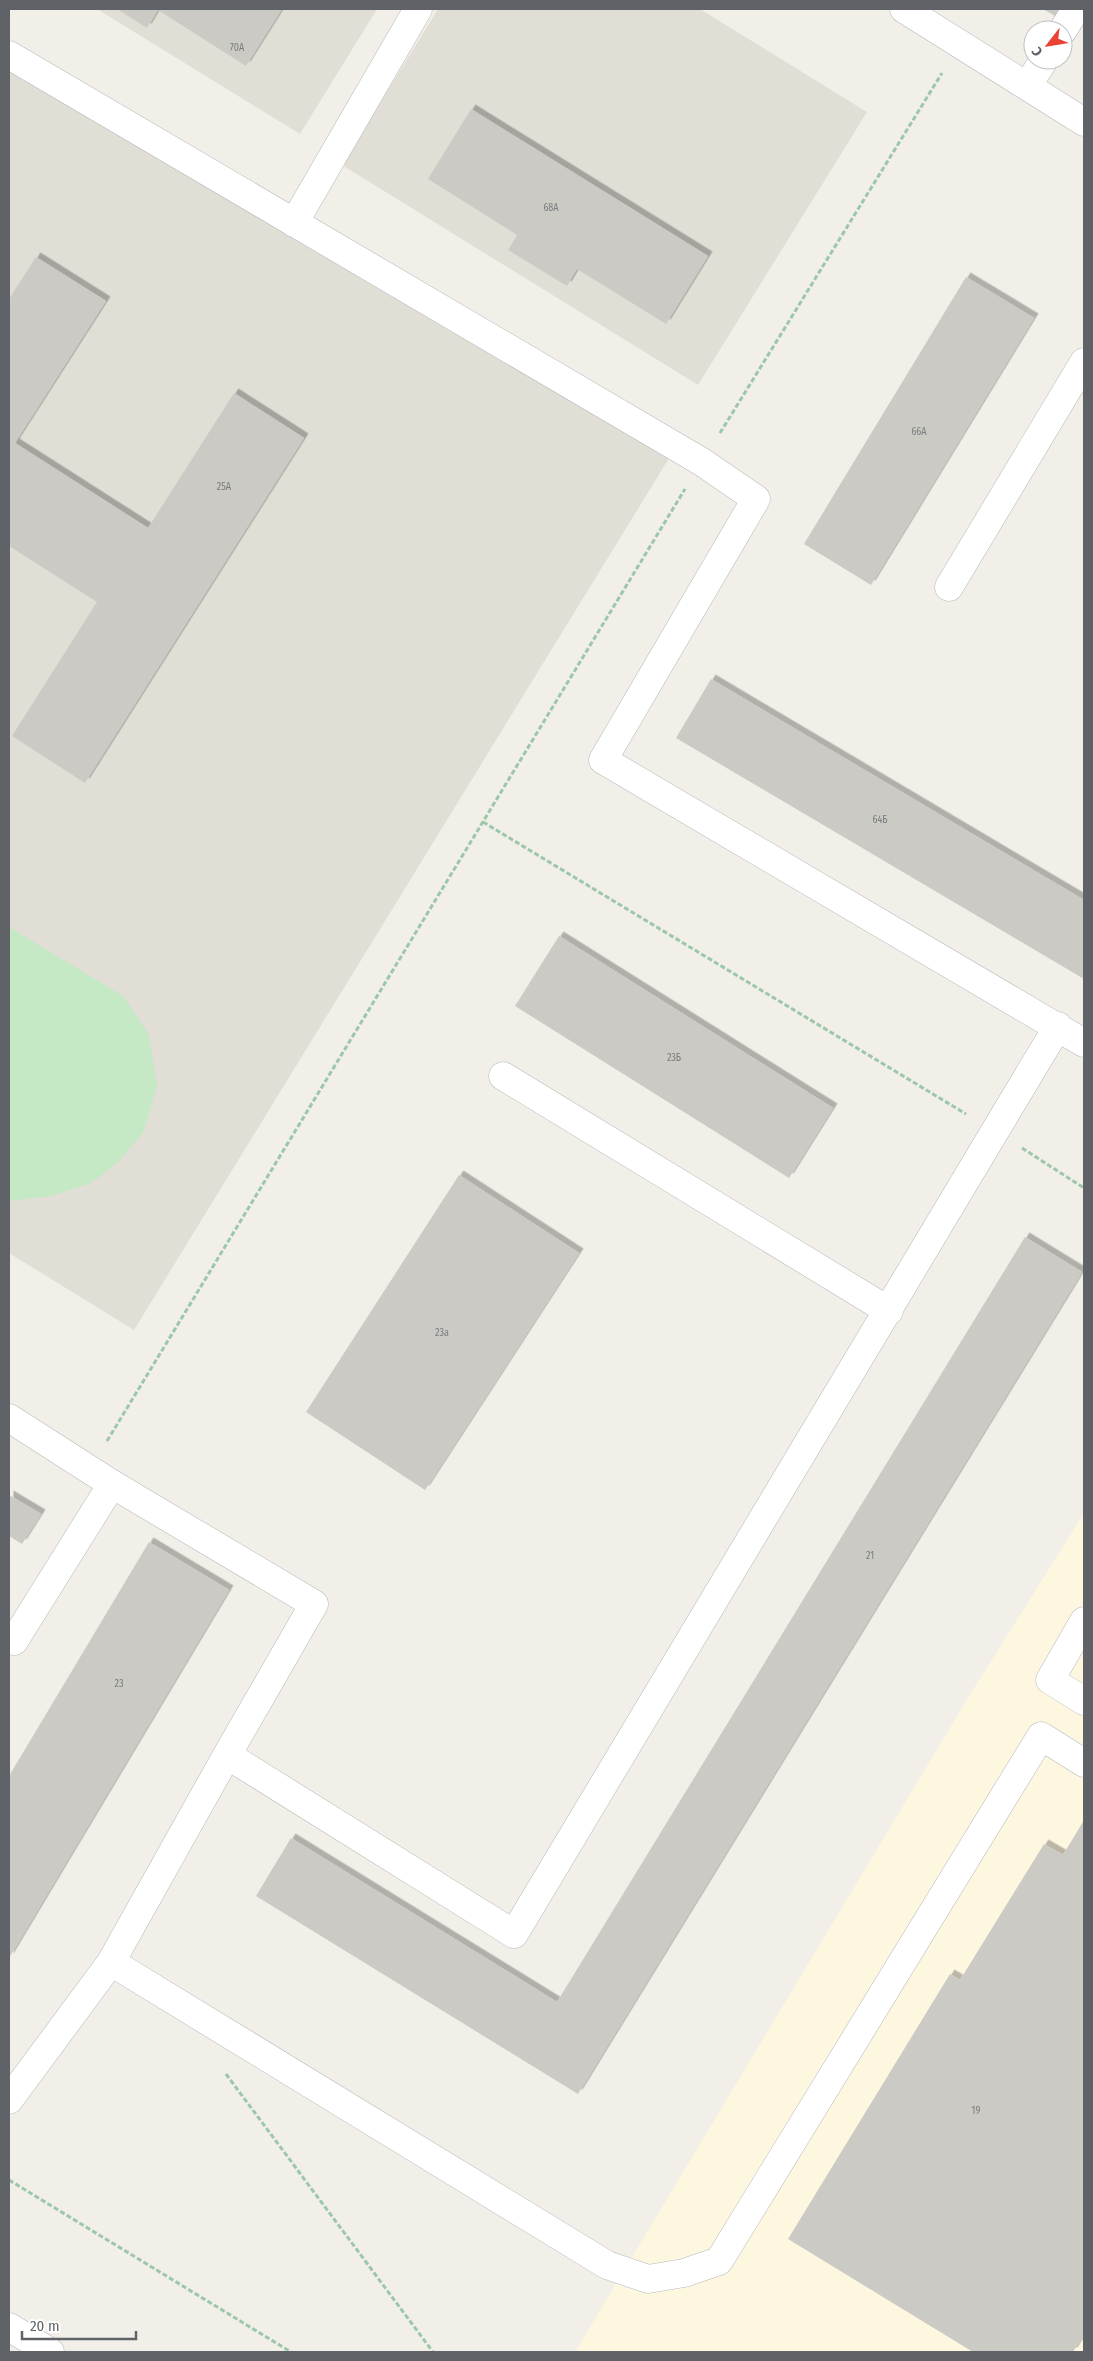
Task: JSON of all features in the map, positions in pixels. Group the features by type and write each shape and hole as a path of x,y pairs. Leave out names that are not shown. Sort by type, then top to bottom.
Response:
{"street":[{"path":"294,223 418,9"},
{"path":"904,9 1084,122"},
{"path":"1069,20 1076,9"},
{"path":"9,55 702,462 756,499 603,760 1084,1042"},
{"path":"1028,86 1038,70"},
{"path":"949,587 1084,362"},
{"path":"227,1755 514,1934 889,1311 1058,1026"},
{"path":"503,1076 889,1311"},
{"path":"9,1418 101,1477 314,1604 111,1962 9,2100"},
{"path":"14,1641 101,1477"},
{"path":"1084,1621 1050,1680 1084,1701"},
{"path":"111,1962 606,2265 648,2279 684,2273 719,2261 1040,1736 1084,1764"},
{"path":"9,2327 50,2352"}],"path":[{"path":"101,1477 483,822 960,44"},
{"path":"483,822 996,1131 1084,1188"},
{"path":"222,2069 433,2352"},
{"path":"9,2180 291,2352"}],"shaded area":[{"path":"97,9 377,9 300,134"},
{"path":"438,9 700,9 867,112 698,385 342,165"},
{"path":"9,41 671,455 134,1330 9,1253"},
{"path":"1083,1515 1084,2352 575,2352 971,1693"}],"green space":[{"path":"9,927 123,996 149,1035 157,1086 143,1133 118,1162 91,1183 52,1196 9,1201"}],"building":[{"path":"117,9 282,9 246,66 158,10 147,28"},
{"path":"1043,9 1059,9 1055,16"},
{"path":"471,109 708,256 666,324 577,269 567,286 508,250 517,235 428,179"},
{"path":"36,257 106,301 15,443 148,528 234,393 304,438 85,783 12,736 97,602 9,546 9,299"},
{"path":"966,277 1034,318 871,585 804,544"},
{"path":"711,679 1084,900 1084,979 676,738"},
{"path":"559,936 833,1108 789,1178 515,1006"},
{"path":"459,1175 579,1253 425,1490 306,1412"},
{"path":"1025,1237 1082,1272 578,2094 256,1896 291,1838 557,2002"},
{"path":"9,1495 41,1514 22,1544 9,1536"},
{"path":"149,1542 229,1590 9,1958 9,1776"},
{"path":"1084,1820 1084,2334 1073,2352 973,2352 788,2239 950,1974 960,1980 1044,1844 1063,1855"}]}
